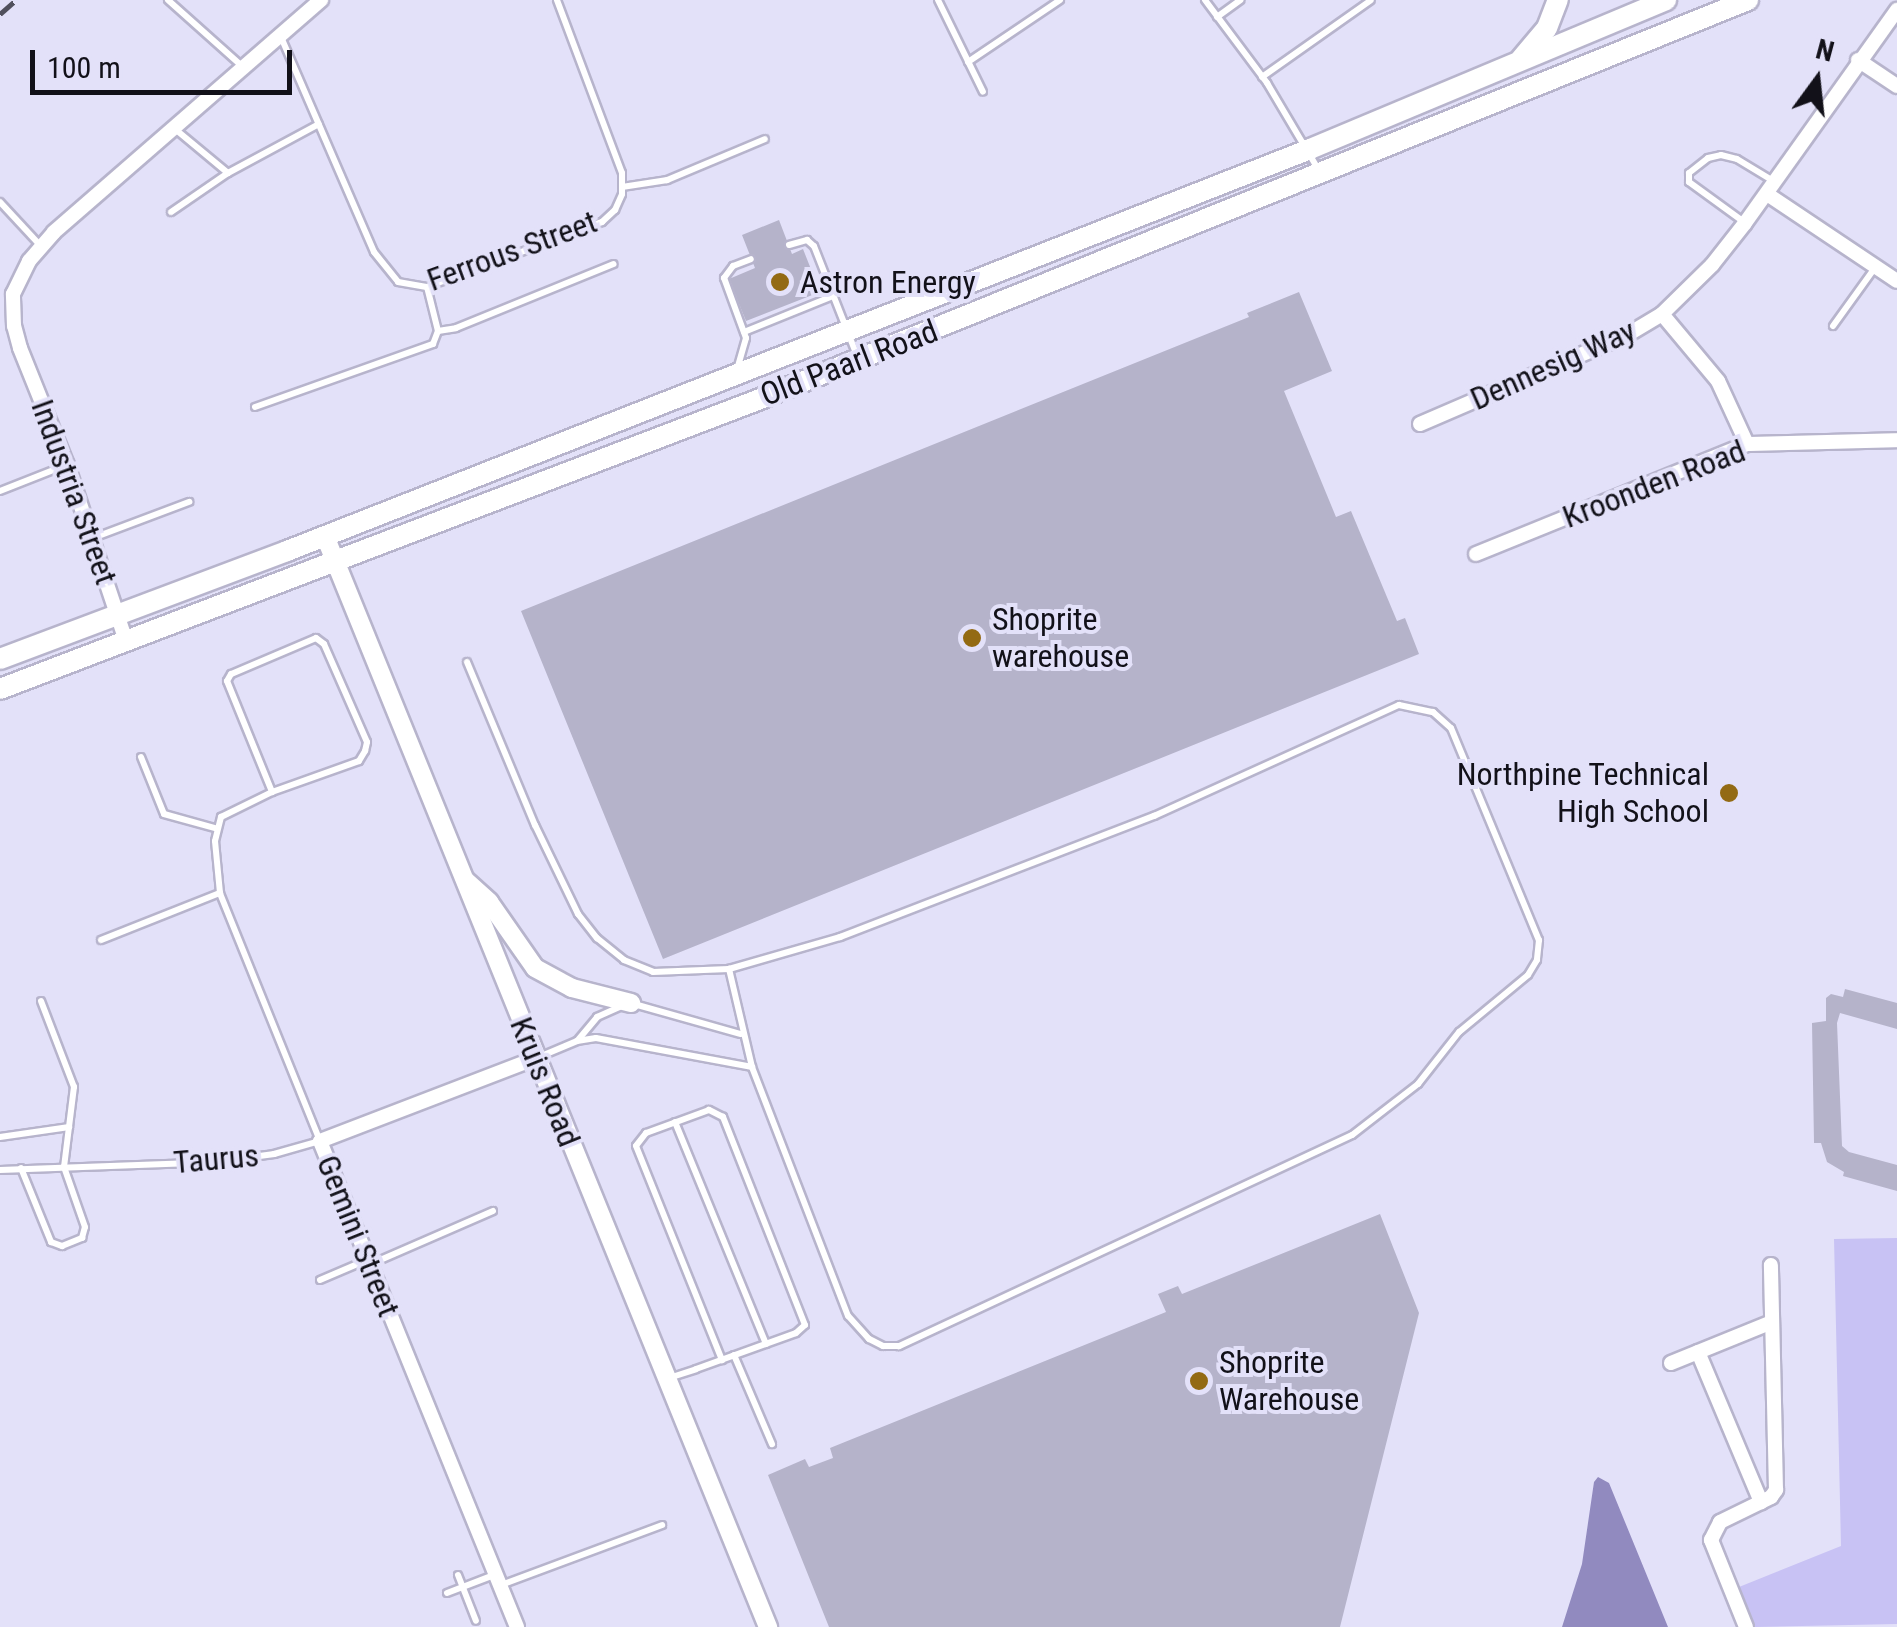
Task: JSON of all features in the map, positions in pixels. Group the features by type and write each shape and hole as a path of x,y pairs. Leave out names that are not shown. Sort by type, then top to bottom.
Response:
{"main road":[{"path":"1516,64 1547,28 1558,0"},
{"path":"1665,0 1681,29"},
{"name":"Old Paarl Road","path":"0,659 325,536 1310,149 1516,64 1627,7 1665,0"},
{"name":"Old Paarl Road","path":"0,689 858,360 1748,0"},
{"path":"1627,7 1652,41"}],"street":[{"name":"Industria Street","path":"126,641 67,465 17,337 6,294 42,246 321,0"},
{"name":"Dennesig Way","path":"1420,424 1628,336 1662,314 1712,264 1745,223 1897,10"},
{"path":"1858,60 1897,86"},
{"path":"1771,188 1874,269 1897,281"},
{"path":"1662,314 1718,380 1747,444"},
{"name":"Kroonden Road","path":"1476,554 1747,444 1897,440"},
{"name":"Kruis Road","path":"325,536 768,1627"},
{"path":"462,878 489,902 535,968 572,988 631,1003"},
{"name":"Taurus","path":"320,1141 536,1058"},
{"name":"Gemini Street","path":"320,1141 517,1627"},
{"path":"1746,1627 1712,1546 1712,1533 1720,1522 1776,1490 1771,1265"},
{"path":"1671,1363 1772,1322"},
{"path":"1698,1352 1761,1502"}],"lane":[{"path":"168,0 244,68"},
{"name":"Ferrous Street","path":"280,36 386,271 398,282 428,287 602,222 615,210 622,173 556,0"},
{"path":"938,0 982,92"},
{"path":"968,62 1060,0"},
{"path":"1205,0 1310,149 1321,175"},
{"path":"1217,16 1240,0"},
{"path":"1262,77 1372,0"},
{"path":"171,212 228,173 319,124"},
{"path":"174,128 228,173"},
{"path":"622,187 667,180 765,139"},
{"path":"1745,223 1689,182 1689,173 1721,154 1771,188"},
{"path":"0,202 42,246"},
{"path":"789,245 811,242 858,360"},
{"path":"726,379 744,355 744,332 724,278 733,266 752,259"},
{"path":"438,331 456,328 614,264"},
{"path":"1833,326 1874,269"},
{"path":"256,407 433,344 438,331 428,287"},
{"path":"744,332 834,296"},
{"path":"0,491 67,465"},
{"path":"92,538 189,502"},
{"path":"141,757 164,814 215,828 221,817 272,792 360,762 367,742 324,644 316,638 231,674 227,681 272,792"},
{"path":"467,662 535,825 578,914 596,938 624,960 653,972 729,969 840,936 1154,816 1400,705 1433,712 1452,728 1534,922 1537,960 1528,976 1459,1032 1418,1084 1352,1135 899,1346 883,1346 869,1339 848,1316 752,1067 729,969"},
{"name":"Gemini Street","path":"215,828 220,893 320,1141"},
{"path":"101,940 220,893"},
{"path":"21,1168 51,1242 62,1246 82,1238 85,1231 64,1166 74,1087 41,1001"},
{"path":"577,1040 597,1017 631,1003 742,1034"},
{"path":"536,1058 577,1040 622,1040 752,1067"},
{"path":"666,1379 722,1360 734,1355 796,1334 805,1318 722,1117 709,1110 641,1136 636,1146 722,1360"},
{"path":"675,1122 766,1344"},
{"path":"0,1137 69,1127"},
{"name":"Taurus","path":"0,1170 214,1162 274,1154 320,1141"},
{"path":"320,1280 493,1212"},
{"path":"734,1355 772,1444"},
{"path":"447,1593 662,1525"},
{"path":"458,1575 476,1621"}],"shaded area":[{"path":"1897,1238 1897,1624 1755,1627 1739,1587 1841,1546 1834,1239"},
{"path":"1598,1477 1609,1483 1668,1627 1562,1627 1582,1564 1594,1482"}],"building":[{"path":"779,220 792,254 803,249 820,292 746,321 729,279 755,268 742,235"},
{"name":"Shoprite warehouse","path":"1299,292 1332,371 1284,391 1336,517 1351,511 1397,621 1405,618 1419,654 663,959 521,611 1249,317 1247,313"},
{"path":"1845,989 1897,1003 1897,1029 1840,1013 1837,1023 1842,1146 1849,1152 1897,1165 1897,1191 1843,1176 1844,1172 1827,1162 1821,1143 1814,1143 1812,1023 1826,1021 1826,998 1831,994 1843,997"},
{"name":"Shoprite Warehouse","path":"1380,1214 1419,1313 1340,1627 829,1627 768,1475 805,1459 809,1467 833,1458 830,1448 1166,1312 1158,1294 1178,1286 1182,1294"}],"railway":[{"path":"0,14 16,0"}],"place":[{"name":"Astron Energy","path":"780,282"},
{"name":"Shoprite warehouse","path":"972,638"},
{"name":"Northpine Technical High School","path":"1729,793"},
{"name":"Shoprite Warehouse","path":"1199,1381"}]}
